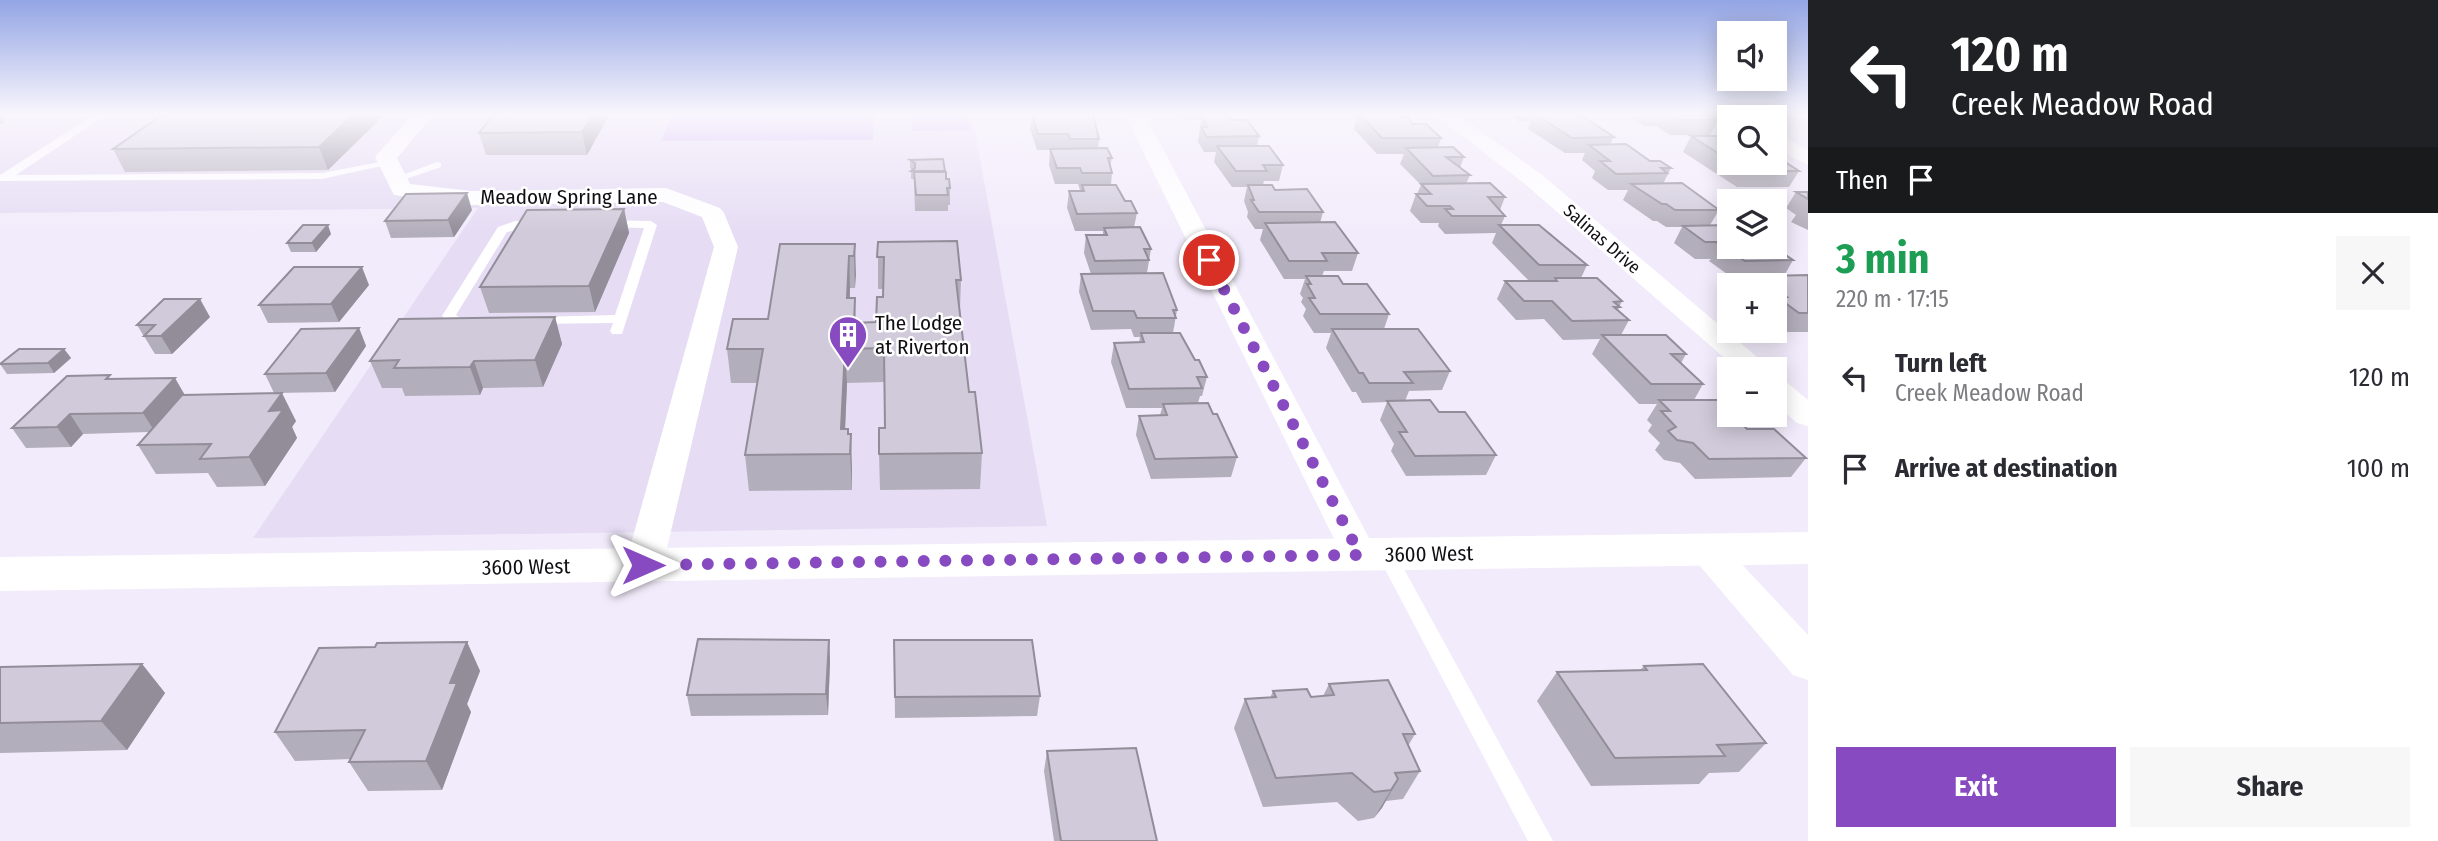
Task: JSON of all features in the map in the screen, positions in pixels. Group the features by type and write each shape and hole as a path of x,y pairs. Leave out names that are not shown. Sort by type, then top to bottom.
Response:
{"main road":[{"name":"3600 West","path":"0,574 1808,548"}],"street":[{"path":"388,154 386,157 393,171"},
{"path":"1156,154 1373,554"},
{"name":"Salinas Drive","path":"1499,154 1533,179 1740,357"},
{"name":"Meadow Spring Lane","path":"393,171 402,190 471,198 592,201 666,195 712,213 726,247 643,565"},
{"path":"1787,398 1808,416"},
{"path":"1707,550 1808,663"}],"lane":[{"path":"1,178 39,154"},
{"path":"1,178 322,176 437,165"},
{"path":"484,321 457,322 449,316 502,230 515,225 553,224"},
{"path":"525,321 619,325 651,225 591,224"},
{"path":"1373,554 1541,841"}],"shaded area":[{"path":"0,154 979,154 1047,526 253,538 478,208 0,213"}],"building":[{"path":"1052,154 1110,154 1112,158 1108,158 1112,173 1082,173 1080,168 1057,168"},
{"path":"1223,154 1275,154 1283,165 1263,165 1267,171 1236,171"},
{"path":"1412,154 1461,154 1464,157 1446,157 1470,175 1433,176"},
{"path":"1601,154 1640,154 1650,161 1660,161 1671,168 1661,168 1667,173 1616,174 1600,161 1610,161"},
{"path":"943,159 945,171 911,171 915,168 915,163 910,160"},
{"path":"1787,163 1799,171 1787,171"},
{"path":"914,172 946,172 950,188 947,188 948,195 916,195"},
{"path":"1490,183 1505,197 1488,197 1505,216 1452,216 1445,209 1453,209 1450,206 1427,206 1416,194 1431,194 1421,184"},
{"path":"1682,183 1717,210 1675,210 1631,184"},
{"path":"1082,185 1116,185 1125,201 1131,201 1137,213 1077,214 1069,191 1084,191"},
{"path":"1248,185 1272,185 1275,190 1307,189 1323,212 1259,212 1251,200 1254,200"},
{"path":"1796,192 1808,192 1808,199"},
{"path":"467,193 448,220 385,221 406,194"},
{"path":"624,209 589,286 480,287 527,210"},
{"path":"1335,222 1358,253 1322,253 1327,261 1289,261 1265,223"},
{"path":"303,225 328,225 312,243 287,243"},
{"path":"1499,225 1539,225 1587,265 1539,265"},
{"path":"1717,225 1717,242 1705,242 1683,226"},
{"path":"1140,227 1151,249 1144,249 1149,260 1095,261 1086,235 1107,235 1104,228"},
{"name":"The Lodge at Riverton","path":"957,241 961,280 956,280 969,392 975,392 982,453 879,454 879,428 885,428 884,348 845,349 841,429 848,429 848,434 851,434 850,454 745,455 763,349 727,349 733,319 768,319 780,244 855,244 854,256 849,256 847,298 855,298 854,323 876,322 877,297 883,297 884,257 877,257 878,242"},
{"path":"1787,256 1793,260 1742,259 1787,259"},
{"path":"294,267 362,267 331,304 259,305"},
{"path":"1163,273 1177,310 1173,310 1176,318 1137,318 1134,311 1093,311 1081,274"},
{"path":"1787,275 1808,275 1808,313 1799,313 1787,304"},
{"path":"1306,276 1338,276 1343,284 1367,284 1389,314 1320,314 1309,298 1315,298 1307,284 1311,284"},
{"path":"1555,278 1597,278 1622,301 1614,302 1620,307 1614,307 1629,320 1572,321 1552,301 1524,301 1505,281 1557,281"},
{"path":"164,299 200,299 161,336 144,336 155,325 137,325"},
{"path":"555,317 535,360 474,361 470,367 394,368 399,360 370,361 399,319"},
{"path":"359,328 326,373 265,374 301,329"},
{"path":"1332,329 1418,329 1450,371 1404,372 1413,383 1369,383 1363,373 1359,373"},
{"path":"1141,333 1180,333 1207,377 1197,377 1202,388 1129,389 1114,343 1144,342"},
{"path":"1602,335 1666,335 1686,354 1671,354 1703,384 1651,384"},
{"path":"19,349 64,349 48,363 0,364"},
{"path":"110,375 106,379 175,378 143,413 70,414 57,427 12,428 67,376"},
{"path":"282,393 269,411 283,410 249,457 200,459 211,444 138,445 182,395"},
{"path":"1430,400 1439,412 1465,412 1496,455 1415,456 1399,432 1407,432 1387,401"},
{"path":"1659,400 1717,400 1717,427 1774,429 1806,458 1709,459 1693,443 1677,440 1668,431 1676,427 1661,411 1670,411"},
{"path":"1208,403 1213,414 1217,414 1237,457 1155,459 1139,416 1167,415 1163,404"},
{"path":"698,639 829,640 826,694 687,695"},
{"path":"894,640 1032,640 1040,696 895,697"},
{"path":"467,642 450,683 457,683 426,761 349,762 365,730 275,732 319,648 375,647 377,643"},
{"path":"142,664 101,721 0,723 0,667"},
{"path":"1703,664 1766,743 1717,745 1725,756 1615,758 1557,672 1647,670 1644,666"},
{"path":"1388,680 1415,734 1403,734 1420,771 1395,773 1398,779 1391,790 1374,792 1352,773 1276,778 1245,699 1276,697 1273,691 1307,689 1311,697 1334,695 1329,684"},
{"path":"1136,748 1157,841 1061,841 1047,751"}],"place":[{"name":"The Lodge at Riverton","path":"848,369"}],"route":[{"path":"643,565 1360,555 1209,260"}]}
